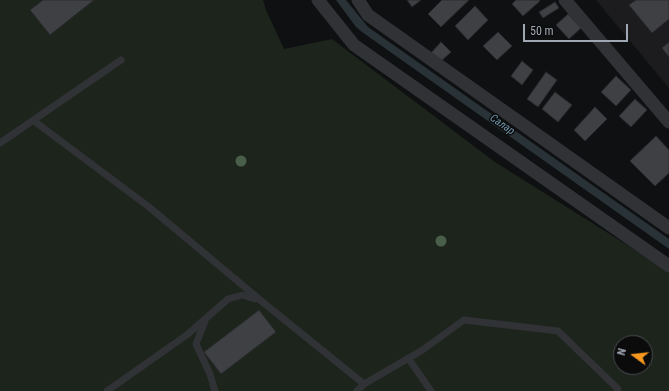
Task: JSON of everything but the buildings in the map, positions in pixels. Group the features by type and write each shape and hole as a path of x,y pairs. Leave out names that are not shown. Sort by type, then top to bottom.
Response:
{"street":[{"path":"318,0 354,45 669,266"},
{"path":"358,0 368,15 669,228"},
{"path":"565,0 669,122"}],"lane":[{"path":"0,143 121,60"},
{"path":"34,121 149,207 364,384"},
{"path":"106,391 188,334 228,299 238,295 245,295 265,304"},
{"path":"196,344 205,320"},
{"path":"357,391 364,384 421,351 464,320 558,331 618,389 617,391"},
{"path":"188,334 196,344 210,374 215,391"},
{"path":"408,358 431,391"}],"shaded area":[{"path":"0,0 263,0 284,49 332,39 495,162 667,270 669,273 669,391 0,391"},
{"path":"596,0 669,0 669,88"}],"water":[{"name":"Салар","path":"336,0 346,0 368,27 669,239 669,249 362,32 356,27"}]}
